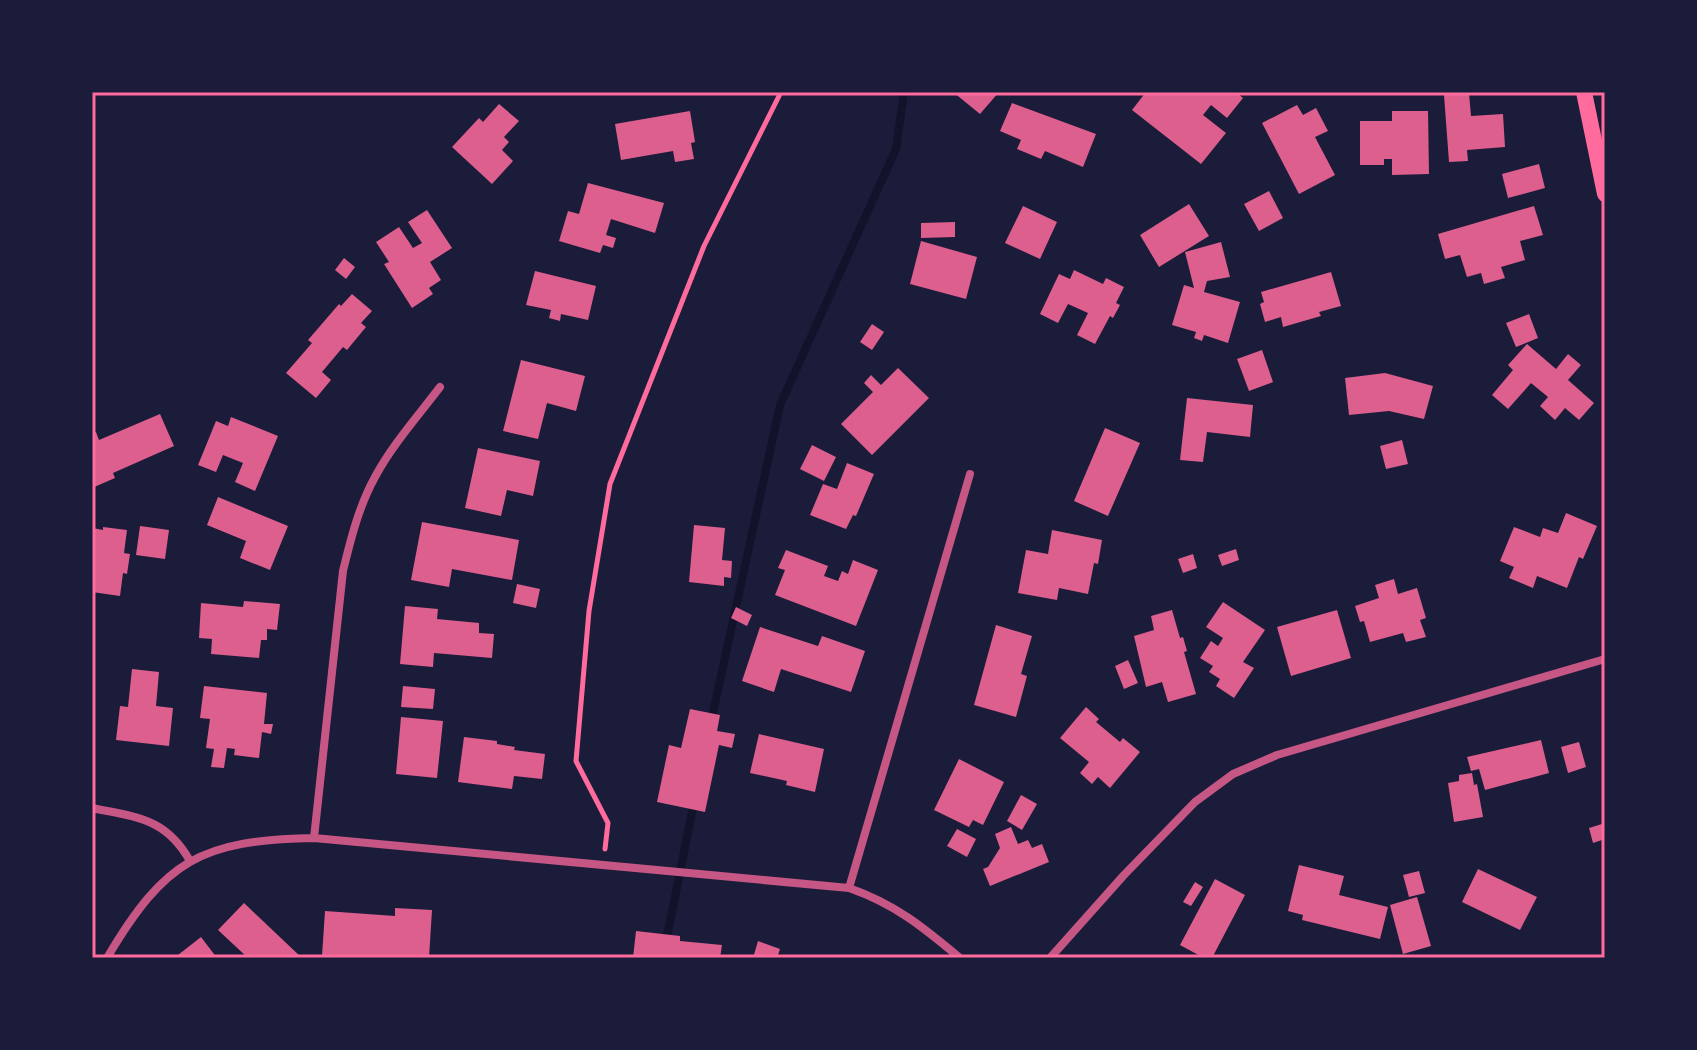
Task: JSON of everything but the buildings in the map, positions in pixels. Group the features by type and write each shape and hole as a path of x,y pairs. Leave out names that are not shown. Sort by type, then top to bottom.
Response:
{"main road":[{"path":"1584,92 1605,194"}],"street":[{"path":"314,838 343,571 351,537 375,476 440,387"},
{"path":"849,888 970,474"},
{"path":"1050,958 1174,823 1205,794 1233,774 1277,755 1605,659"},
{"path":"92,808 154,823 180,842 190,861"},
{"path":"107,958 146,898 167,877 190,861 246,842 314,838 849,888 899,910 960,958"}],"path":[{"path":"604,866 608,823 576,761 589,611 610,484 704,246 781,92"}],"waterway":[{"path":"711,722 780,405 896,149 904,92"},
{"path":"656,958 668,932 694,802"}]}
